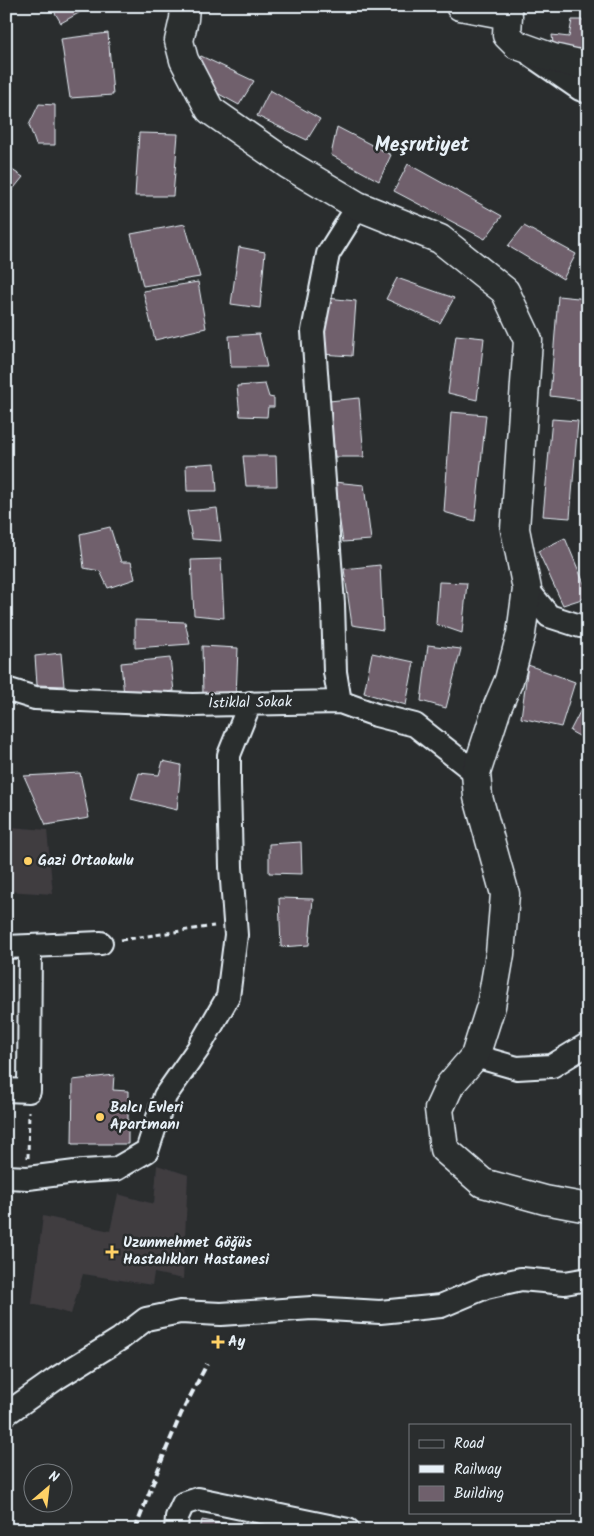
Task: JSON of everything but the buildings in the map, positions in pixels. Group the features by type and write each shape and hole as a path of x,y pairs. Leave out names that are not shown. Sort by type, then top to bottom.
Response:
{"street":[{"path":"185,6 179,42 184,60 210,110 289,165 358,206 440,239 505,291 528,340 515,528 527,589 522,634 509,680 497,708 476,772 478,797 505,894 500,954 491,1006 476,1056 450,1085 439,1109 444,1149 483,1183 545,1200 588,1208"},
{"path":"477,8 508,15 507,35 516,45 580,89 588,92"},
{"path":"516,45 553,58 588,66"},
{"path":"340,702 335,672 331,576 313,331 328,254 358,206"},
{"path":"527,589 550,616 580,626 588,626"},
{"name":"İstiklal Sokak","path":"6,689 36,698 192,705 340,702 376,715 415,725 476,772"},
{"path":"17,1178 116,1169 147,1151 165,1096 198,1049 228,997 236,935 231,858 229,755 250,704"},
{"path":"6,946 101,943"},
{"path":"6,1090 29,1091 30,946"},
{"path":"476,1056 518,1068 552,1066 588,1044"},
{"path":"6,1414 57,1378 120,1339 146,1319 180,1312 221,1314 312,1308 380,1312 441,1306 486,1286 521,1279 565,1283 588,1278"},
{"path":"176,1530 177,1517 183,1504 198,1500 348,1530"}],"path":[{"path":"101,943 235,922"},
{"path":"17,1178 29,1091"}],"shaded area":[{"name":"Gazi Ortaokulu","path":"6,821 10,821 10,827 47,830 53,894 6,891"},
{"name":"Uzunmehmet Göğüs Hastalıkları Hastanesi","path":"157,1165 188,1175 183,1279 154,1273 152,1285 83,1274 71,1314 32,1304 43,1216 110,1231 118,1194 154,1204"}],"railway":[{"path":"135,1530 181,1414 207,1364"}],"place":[{"name":"Gazi Ortaokulu","path":"28,861"},
{"name":"Balcı Evleri Apartmanı","path":"100,1117"},
{"name":"Uzunmehmet Göğüs Hastalıkları Hastanesi","path":"112,1252"},
{"name":"Ay","path":"218,1342"}],"district":[{"name":"Meşrutiyet","path":"422,146"}]}
